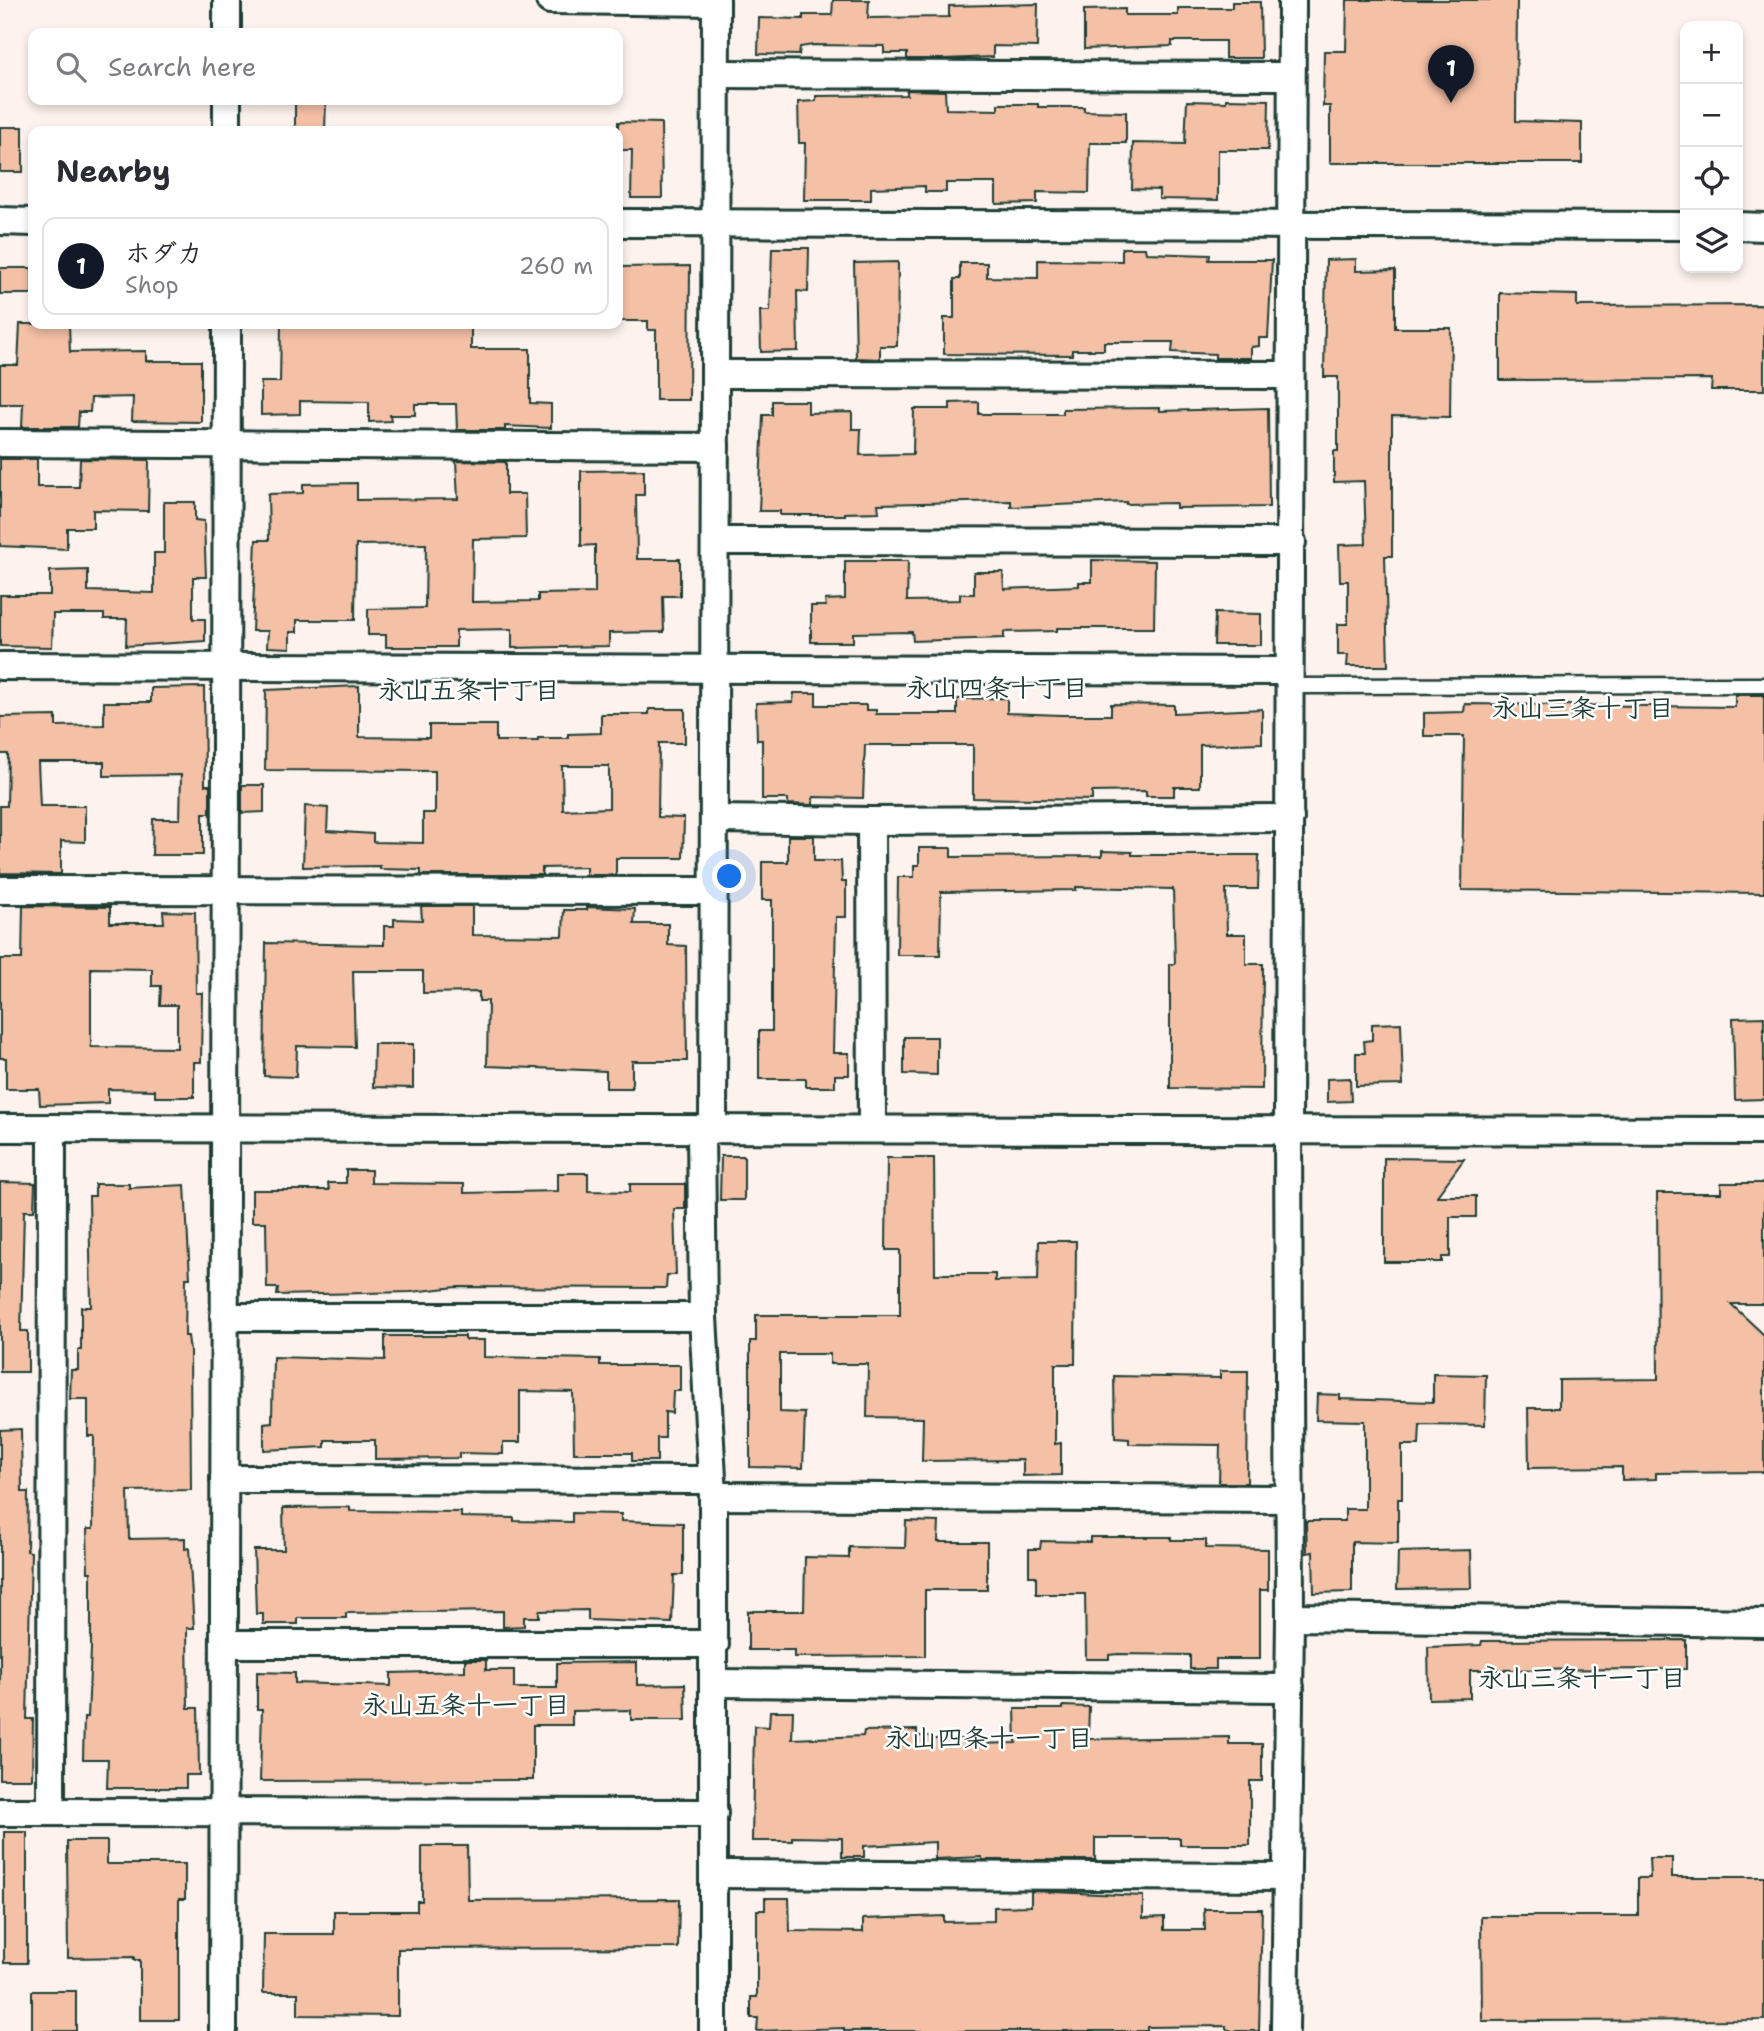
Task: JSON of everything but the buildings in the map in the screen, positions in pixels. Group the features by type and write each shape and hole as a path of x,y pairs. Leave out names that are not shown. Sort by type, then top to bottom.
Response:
{"street":[{"path":"227,0 227,28"},
{"path":"550,0 716,1 714,891 703,1317 712,1488 715,1644 713,2031"},
{"path":"1285,2031 1290,1688 1288,1130 1292,0"},
{"path":"716,74 1291,76"},
{"path":"227,105 227,126"},
{"path":"0,221 28,222"},
{"path":"623,223 1680,226"},
{"path":"1743,226 1764,227"},
{"path":"223,2031 227,329"},
{"path":"715,374 1290,375"},
{"path":"0,443 715,447"},
{"path":"715,541 1292,541"},
{"path":"0,666 715,668 1289,678"},
{"path":"714,819 871,821 1290,818"},
{"path":"871,821 872,1128"},
{"path":"0,890 714,891"},
{"path":"0,1128 1764,1131"},
{"path":"51,1810 52,1128"},
{"path":"224,1317 703,1317"},
{"path":"224,1479 1290,1499"},
{"path":"1290,1617 1764,1623"},
{"path":"224,1644 715,1644"},
{"path":"715,1683 1290,1688"},
{"path":"0,1812 714,1813"},
{"path":"714,1874 1286,1877"}],"lane":[{"path":"1289,678 1764,685"}],"place":[{"name":"ホダカ","path":"1451,103"}],"district":[{"name":"永山四条十丁目","path":"997,687"},
{"name":"永山五条十丁目","path":"469,689"},
{"name":"永山三条十丁目","path":"1583,707"},
{"name":"永山三条十一丁目","path":"1582,1677"},
{"name":"永山五条十一丁目","path":"466,1704"},
{"name":"永山四条十一丁目","path":"989,1737"}]}
